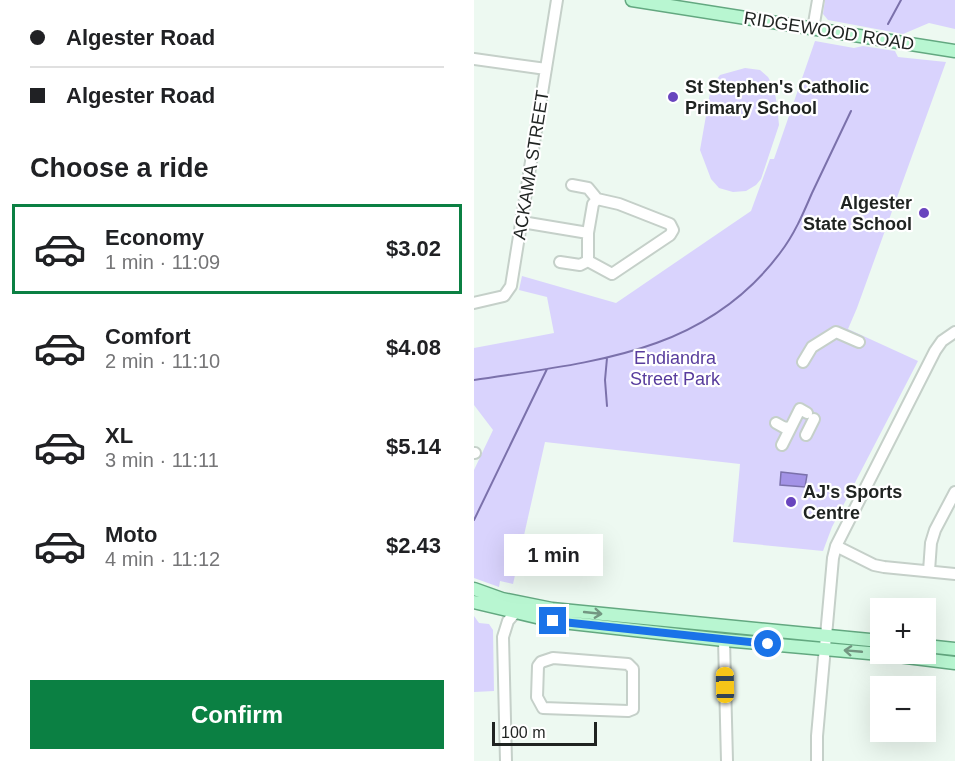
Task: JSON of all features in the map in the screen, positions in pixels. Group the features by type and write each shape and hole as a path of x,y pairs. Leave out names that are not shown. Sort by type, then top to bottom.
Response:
{"main road":[{"name":"RIDGEWOOD ROAD","path":"632,0 955,51"},
{"path":"474,589 552,609 746,628 870,652"},
{"path":"474,602 553,621 724,640 826,643 870,641"},
{"path":"936,647 955,649"},
{"path":"936,661 955,663"}],"street":[{"name":"ACKAMA STREET","path":"474,303 504,296 511,286 557,0"},
{"path":"813,29 818,0"},
{"path":"474,59 546,69"},
{"path":"572,184 588,188 597,200 620,204 670,224 673,230 670,235 617,273 608,273 588,261"},
{"path":"588,261 588,233 593,204 597,200"},
{"path":"522,222 588,233"},
{"path":"560,262 580,265 588,261"},
{"path":"803,362 812,347 836,332 859,342"},
{"path":"817,761 817,736 836,546 935,351 942,341 955,332"},
{"path":"782,445 800,409 810,416 806,435"},
{"path":"776,423 785,428 790,427"},
{"path":"929,571 933,537 955,492"},
{"path":"836,546 874,565 955,574"},
{"path":"497,608 503,636 506,761"},
{"path":"503,636 508,621 515,613"},
{"path":"648,618 685,628 714,630 724,640"},
{"path":"727,761 724,640 730,633 746,628"},
{"path":"546,659 628,664 633,669 634,704 633,709 628,711 547,710 540,705 537,697 538,666 546,659"}],"green space":[{"path":"825,0 955,0 955,29 929,23 903,34 828,20 823,14"},
{"name":"Endiandra Street Park","path":"815,41 854,48 863,46 895,51 898,57 946,62 848,329 918,361 832,527 823,551 733,542 740,464 545,442 513,584 500,581 499,587 474,578 474,470 493,430 474,405 474,348 554,333 547,297 519,290 522,276 616,303 751,211 770,159 774,159"},
{"path":"745,68 760,70 768,77 774,88 779,125 761,179 746,191 733,192 719,188 711,179 700,150 711,87 720,75"},
{"path":"474,616 479,623 489,624 493,630 494,691 474,692"}],"shaded area":[{"path":"781,472 807,475 805,487 780,485"}],"waterway":[{"path":"888,24 901,0"},
{"path":"474,380 560,367 642,348 680,333 716,313 750,287 785,246 798,224 851,111"},
{"path":"607,358 605,380 607,406"},
{"path":"474,520 547,369"}],"place":[{"name":"St Stephen's Catholic Primary School","path":"673,97"},
{"name":"Algester State School","path":"924,213"},
{"name":"AJ's Sports Centre","path":"791,502"}],"route":[{"path":"553,621 768,644"}]}
